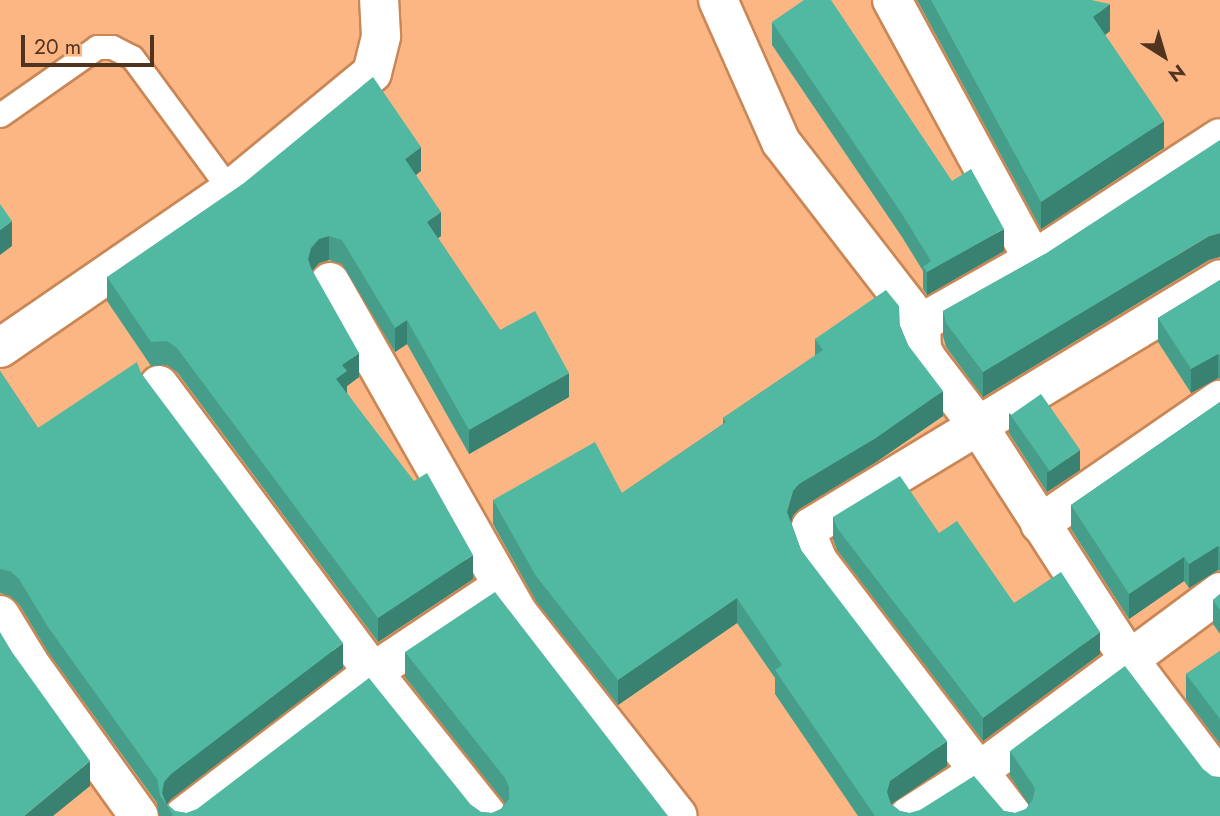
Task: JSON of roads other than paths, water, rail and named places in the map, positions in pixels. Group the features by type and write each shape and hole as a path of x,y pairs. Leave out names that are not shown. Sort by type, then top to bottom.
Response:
{"street":[{"path":"0,348 230,190 372,73 381,36 379,0"},
{"path":"718,0 781,142 921,323 922,349 927,359 979,427 1128,658 1220,780"},
{"path":"892,0 1033,260"},
{"path":"921,323 1033,260 1220,138"},
{"path":"1013,816 818,561 809,539 811,527 1220,279"},
{"path":"330,282 518,613 678,816"},
{"path":"159,385 373,672 488,816"},
{"path":"1040,524 1220,400"},
{"path":"184,816 373,672 502,586"},
{"path":"909,816 978,772 1220,592"},
{"path":"0,615 30,664 139,816"}],"lane":[{"path":"0,114 97,47 112,47 132,57 230,190"}]}
